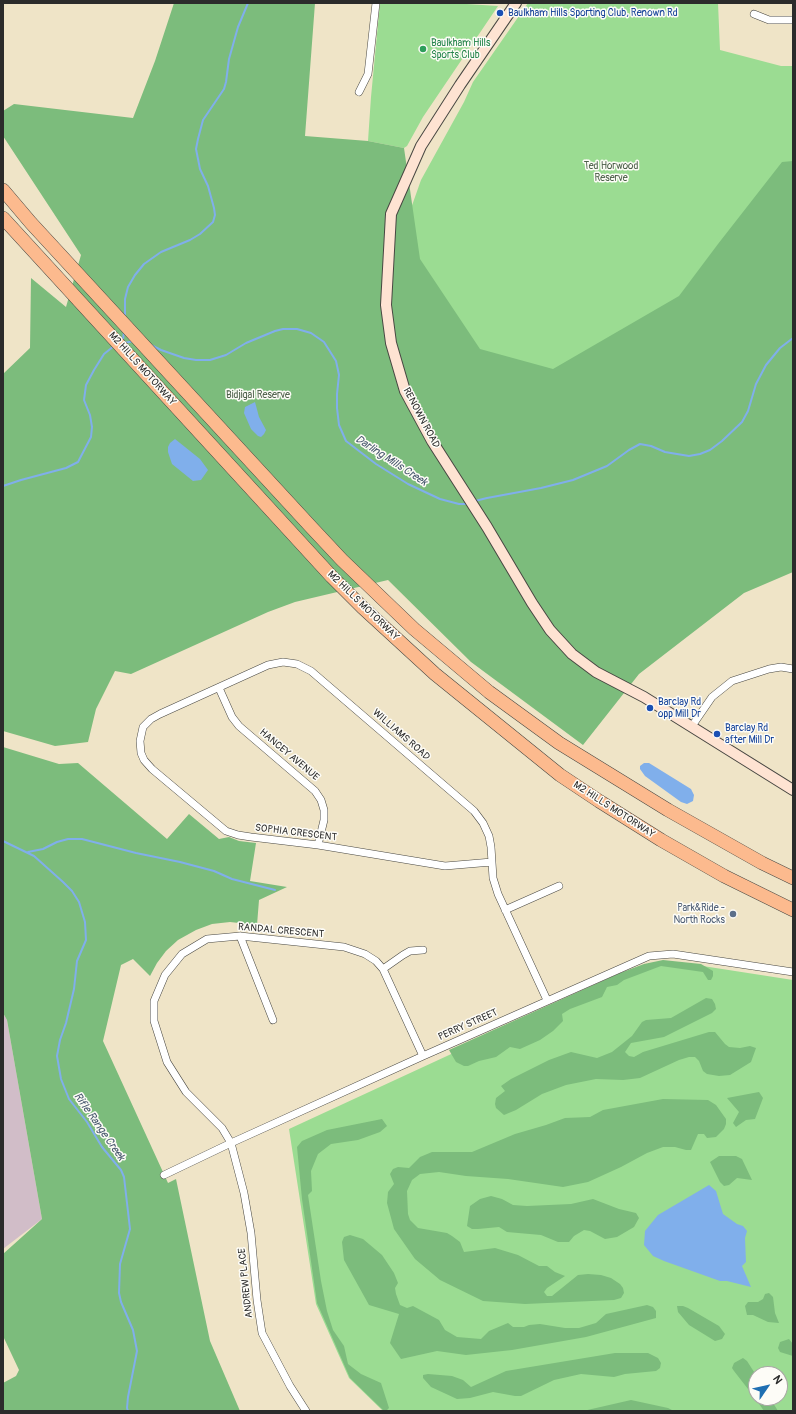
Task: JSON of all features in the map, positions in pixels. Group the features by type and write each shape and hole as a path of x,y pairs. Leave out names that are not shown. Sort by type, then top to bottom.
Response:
{"highway":[{"name":"M2 HILLS MOTORWAY","path":"3,190 82,279 342,560 414,629 488,692 559,743 639,793 762,863 793,878"},
{"name":"M2 HILLS MOTORWAY","path":"3,218 279,520 357,602 430,669 560,775 661,840 793,910"}],"main road":[{"name":"RENOWN ROAD","path":"516,3 460,85 421,146 391,214 386,305 391,343 405,391 432,441 487,527 532,603 550,630 572,654 596,672 644,697 793,790"}],"street":[{"path":"359,92 368,74 376,3"},
{"path":"754,14 769,20 793,20"},
{"name":"WILLIAMS ROAD","path":"140,741 143,727 151,719 268,665 283,662 297,664 311,671 474,811 483,822 489,836 491,847 493,878 505,910 547,1000"},
{"path":"692,726 712,697 725,685 743,677 769,669 791,668"},
{"name":"HANCEY AVENUE","path":"220,688 232,717 239,726 315,791 321,800 324,810 324,820 318,845"},
{"name":"SOPHIA CRESCENT","path":"140,741 141,753 144,760 152,769 226,831 251,837 318,845 445,866 492,862"},
{"path":"505,910 559,886"},
{"path":"240,936 273,1020"},
{"name":"RANDAL CRESCENT","path":"231,1143 222,1128 186,1092 166,1062 154,1021 154,1001 165,976 182,954 207,939 240,936 344,947 365,954 376,961 383,969 423,1056"},
{"path":"383,969 410,951 423,950"},
{"name":"PERRY STREET","path":"164,1175 231,1143 638,960 657,954 673,954 793,972"},
{"name":"ANDREW PLACE","path":"231,1143 244,1193 251,1233 257,1300 262,1333 290,1386 306,1411"}],"shaded area":[{"path":"3,1013 7,1020 42,1219 3,1249"}],"green space":[{"name":"Bidjigal Reserve","path":"174,3 315,3 305,136 368,141 404,148 420,259 480,349 553,369 679,296 782,162 793,161 793,572 744,593 639,674 583,745 471,662 388,580 295,602 268,612 131,674 115,671 96,709 88,742 55,746 3,731 3,374 30,348 31,278 66,307 81,255 3,136 3,111 14,104 133,118 155,61"},
{"name":"Baulkham Hills Sports Club","path":"380,3 451,3 498,6 423,117 407,146 404,148 368,141"},
{"name":"Ted Horwood Reserve","path":"528,3 718,3 720,50 781,66 793,66 793,202 574,394 502,374 396,272 409,214 421,180 464,102 473,82"},
{"path":"3,747 59,764 78,763 167,839 189,814 219,839 229,837 239,841 256,843 250,881 287,887 259,900 257,925 230,922 212,924 196,930 178,940 166,951 150,976 133,959 121,965 103,1041 168,1183 176,1179 210,1341 240,1411 3,1411 3,1383 16,1376 19,1370 3,1336 3,1254 42,1219 7,1020 3,1013"},
{"path":"663,960 701,964 713,971 713,976 711,980 708,980 703,972 661,966 624,980 617,985 607,987 602,997 570,1009 562,1014 563,1021 553,1031 540,1040 520,1049 510,1047 496,1057 479,1061 468,1066 464,1066 456,1062 449,1050 620,973 644,964"},
{"path":"655,962 677,962 793,980 793,1411 383,1411 349,1378 316,1304 289,1129 633,970"},
{"path":"706,998 712,999 715,1004 716,1009 712,1013 664,1037 631,1043 625,1052 629,1056 634,1057 643,1052 709,1032 715,1032 729,1047 740,1048 750,1046 756,1048 751,1062 730,1075 719,1076 707,1074 703,1071 699,1061 695,1057 689,1057 640,1078 623,1080 596,1079 566,1085 542,1094 516,1110 504,1115 496,1108 496,1098 505,1091 501,1086 511,1079 549,1060 571,1052 597,1058 612,1052 632,1036 642,1022 646,1020 671,1018"},
{"path":"759,1092 763,1098 755,1119 746,1120 736,1127 733,1123 739,1112 727,1098"},
{"path":"663,1099 708,1100 716,1105 726,1119 724,1129 716,1137 707,1138 704,1134 698,1134 691,1150 675,1147 663,1147 647,1153 588,1182 563,1187 508,1179 466,1176 439,1172 420,1174 412,1180 407,1191 408,1214 410,1220 418,1228 447,1233 460,1242 464,1252 495,1248 518,1255 539,1266 547,1266 555,1272 565,1276 547,1288 544,1292 547,1296 552,1296 578,1275 588,1274 601,1275 611,1278 620,1284 624,1293 621,1298 614,1300 525,1304 483,1301 440,1280 415,1259 394,1229 387,1203 388,1192 394,1184 390,1174 393,1169 398,1167 409,1168 420,1157 432,1152 472,1152 515,1134 565,1118 590,1117 603,1110"},
{"path":"382,1119 387,1126 380,1132 358,1140 331,1144 318,1154 311,1171 312,1191 308,1195 321,1281 327,1311 333,1330 344,1346 348,1364 361,1374 381,1383 389,1408 386,1411 384,1411 350,1378 317,1303 302,1199 297,1147 302,1141 327,1130"},
{"path":"719,1156 736,1156 742,1159 752,1180 737,1178 729,1185 724,1186 720,1182 710,1162"},
{"path":"491,1196 502,1199 513,1205 527,1206 571,1204 593,1199 619,1209 636,1213 639,1218 634,1227 617,1237 605,1239 590,1231 584,1230 574,1236 569,1242 558,1242 541,1235 507,1232 499,1227 472,1229 467,1226 470,1206 480,1199"},
{"path":"350,1235 363,1239 382,1255 394,1273 398,1283 395,1288 400,1305 407,1308 413,1306 439,1320 445,1330 457,1337 481,1339 489,1331 508,1323 513,1327 524,1327 540,1324 565,1328 579,1328 596,1323 606,1314 647,1305 653,1307 656,1311 656,1318 586,1337 512,1350 466,1355 437,1351 401,1359 390,1343 399,1314 369,1305 344,1260 342,1242 344,1237"},
{"path":"769,1293 773,1297 775,1313 779,1323 768,1322 753,1315 747,1315 745,1306 748,1302 758,1302 763,1299 765,1294"},
{"path":"677,1306 688,1308 719,1326 725,1334 722,1339 715,1341 689,1325 678,1312"},
{"path":"789,1339 793,1344 793,1356 780,1352 778,1348 780,1342"},
{"path":"615,1353 648,1353 658,1358 661,1363 660,1368 656,1371 625,1374 614,1377 581,1374 554,1380 521,1396 493,1392 470,1398 457,1399 431,1387 423,1378 423,1375 428,1374 452,1376 463,1380 471,1387 506,1371"},
{"path":"743,1358 750,1366 748,1366 748,1389 732,1368 734,1363"},
{"path":"631,1400 668,1408 674,1411 583,1411"},
{"path":"761,1406 775,1406 778,1411 764,1411"}],"water":[{"path":"255,402 259,417 266,430 261,437 251,429 244,413 245,407"},
{"path":"175,439 200,459 208,470 201,480 193,481 172,464 168,447"},
{"path":"644,763 649,763 691,789 694,795 693,801 687,804 681,802 645,776 640,769 640,766"},
{"path":"709,1185 716,1191 723,1214 737,1224 743,1226 747,1231 745,1238 746,1262 742,1266 751,1287 727,1281 720,1281 664,1261 653,1256 644,1245 645,1231 658,1215"}],"waterway":[{"path":"125,317 125,299 128,287 144,264 161,252 190,240 200,234 213,222 215,215 214,208 208,186 200,169 196,149 203,120 224,89 229,59 238,27 248,3"},
{"name":"Darling Mills Creek","path":"151,345 184,358 210,360 226,355 246,343 275,331 283,329 297,329 311,333 324,342 336,361 339,375 337,394 339,425 346,441 376,464 408,484 440,499 459,504 467,504"},
{"path":"123,340 124,331"},
{"name":"Darling Mills Creek","path":"475,501 573,480 607,466 640,444 651,446 665,452 689,456 710,450 742,422 748,411 756,384 766,365 780,348 793,338"},
{"name":"Darling Mills Creek","path":"124,343 134,341"},
{"name":"Darling Mills Creek","path":"3,486 66,468 78,462 91,437 92,427 90,415 84,400 86,385 104,354 114,346"},
{"path":"28,852 43,849 57,842 68,839 82,839 136,853 180,862 214,871 232,879 275,890"},
{"name":"Rifle Range Creek","path":"3,841 34,856 63,882 72,891 79,902 85,922 86,940 77,961 74,989 57,1056 61,1079 69,1099 87,1122 102,1147 121,1170 124,1177 130,1229 120,1264 119,1293 121,1302 133,1330 137,1351 128,1397 128,1411"}],"place":[{"name":"Baulkham Hills Sporting Club, Renown Rd","path":"500,13"},
{"name":"Baulkham Hills Sports Club","path":"423,49"},
{"name":"Barclay Rd opp Mill Dr","path":"650,708"},
{"name":"Barclay Rd after Mill Dr","path":"717,734"},
{"name":"Park&Ride - North Rocks","path":"733,914"}]}
